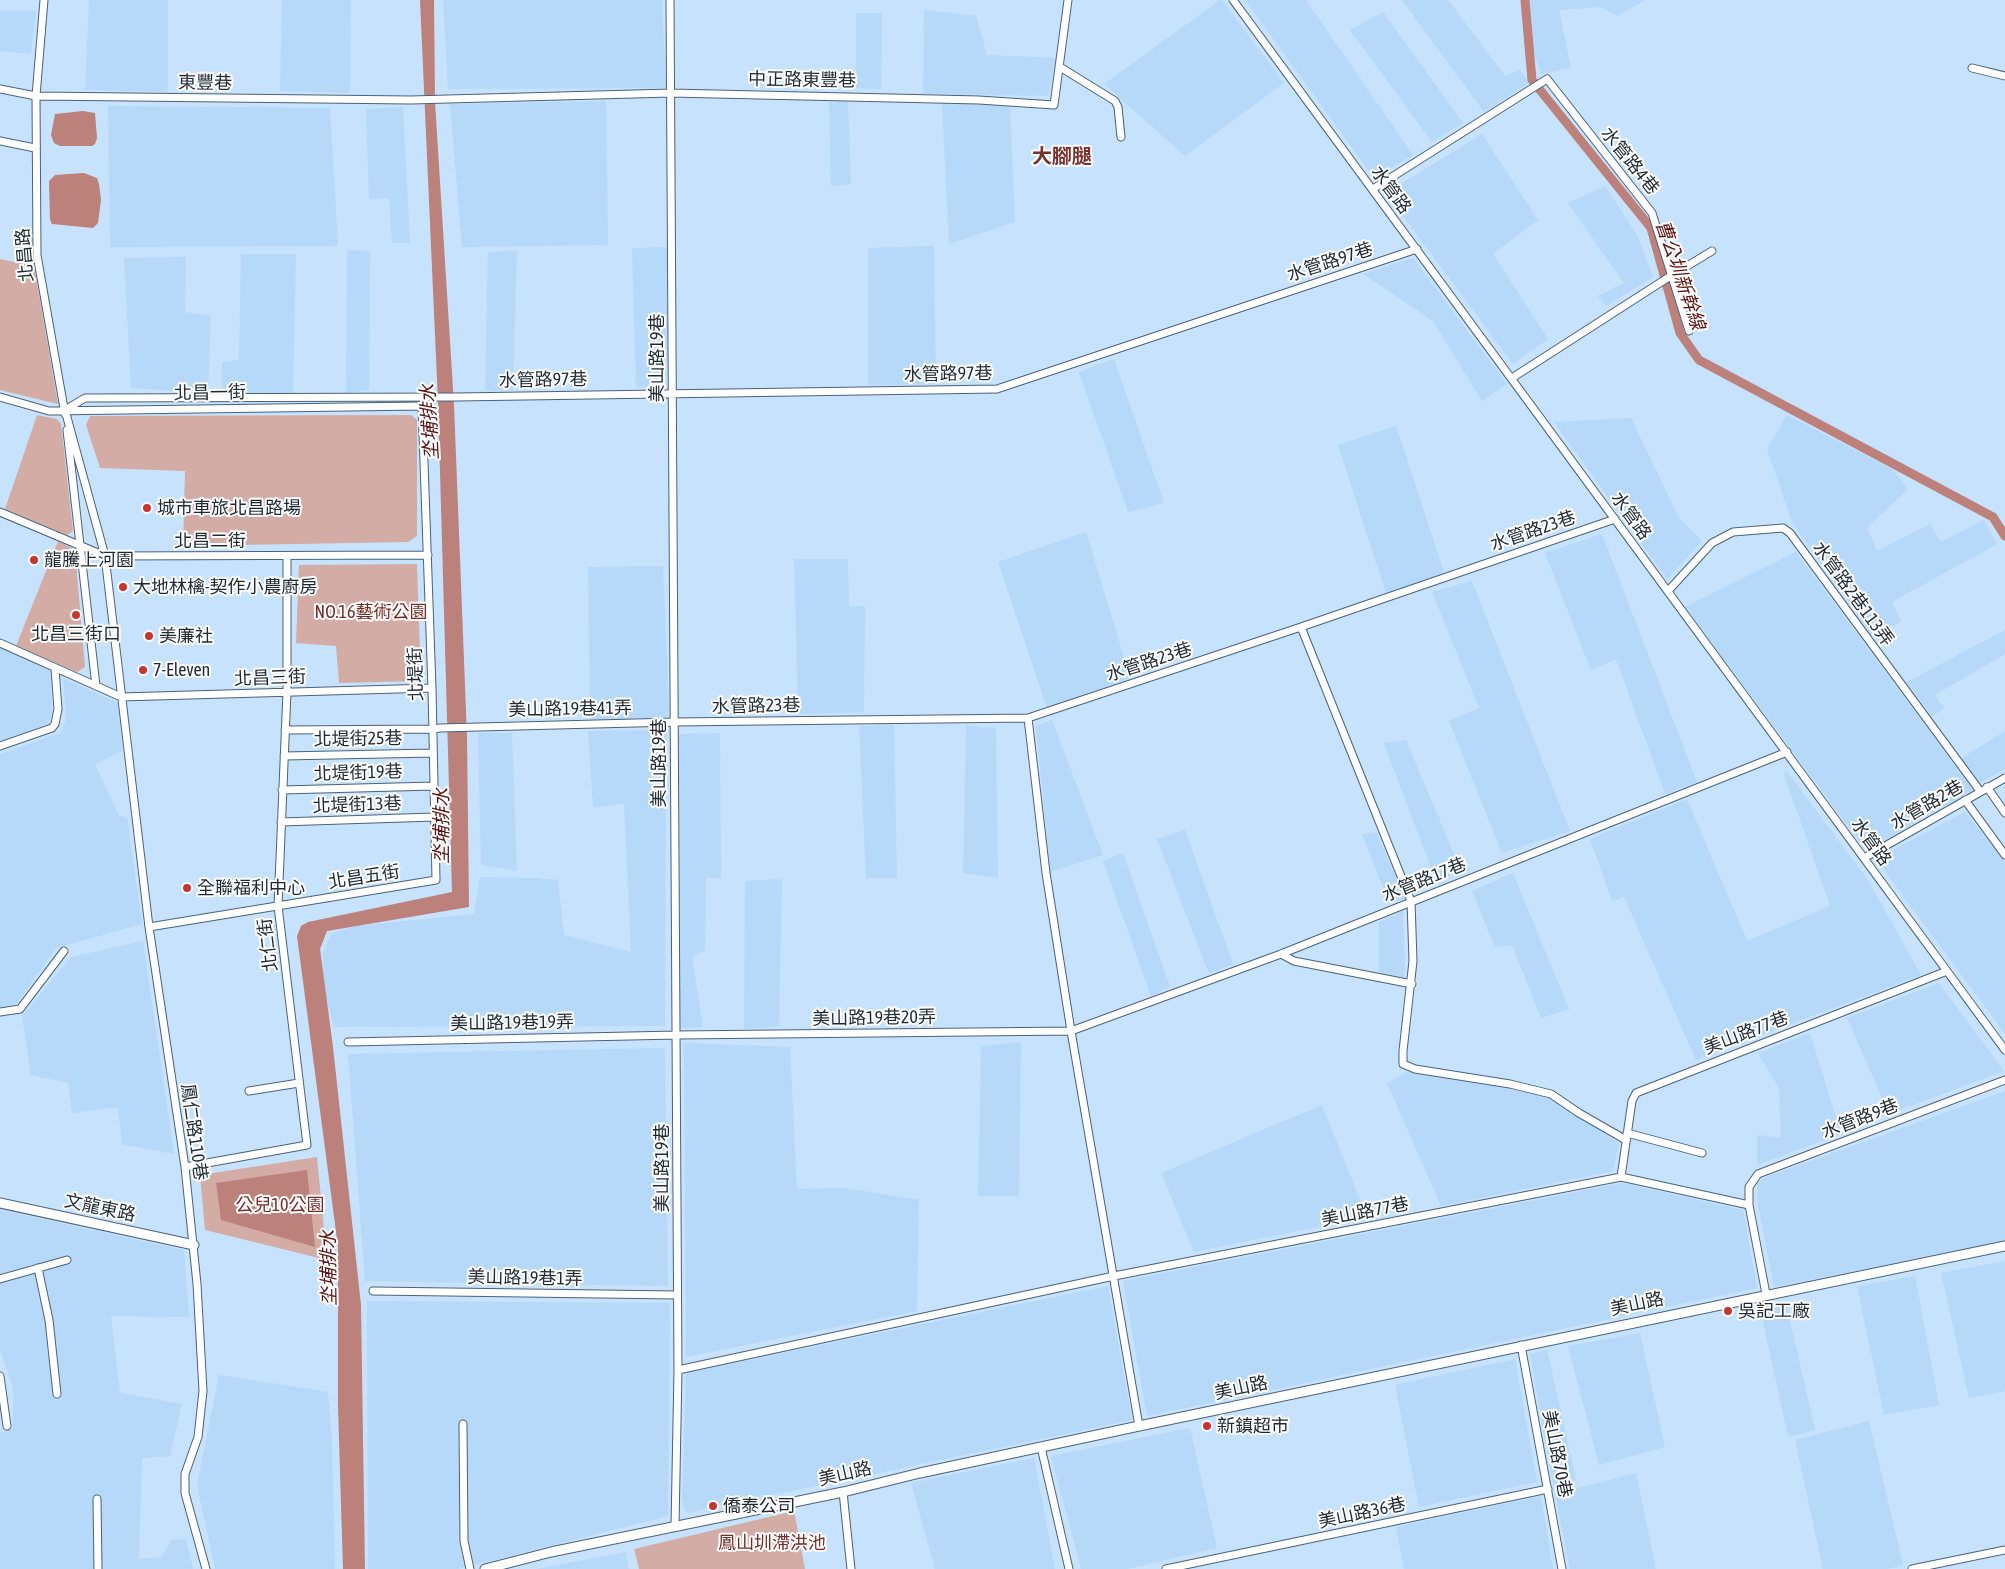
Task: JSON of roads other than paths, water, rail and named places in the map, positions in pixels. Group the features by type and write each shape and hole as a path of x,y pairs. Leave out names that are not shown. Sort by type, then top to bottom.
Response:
{"street":[{"name":"北昌路","path":"44,0 36,96 36,255 65,410 104,556 121,697"},
{"name":"美山路19巷","path":"670,0 677,1035 678,1370 675,1526"},
{"name":"中正路東豐巷","path":"443,98 671,93 980,100 1054,104 1068,0"},
{"name":"水管路","path":"1234,0 2005,1050"},
{"path":"1060,67 1115,100 1118,107 1121,137"},
{"path":"1972,68 2005,76"},
{"name":"水管路4巷","path":"1373,190 1545,79 1550,80 1568,107 1652,213 1670,276 1689,331"},
{"name":"東豐巷","path":"0,89 36,96 411,100 443,98"},
{"path":"0,141 35,148"},
{"name":"水管路97巷","path":"65,410 85,398 457,397 997,389 1417,249"},
{"path":"1512,378 1712,251"},
{"name":"北昌一街","path":"0,397 49,411 422,406"},
{"name":"北堤街","path":"422,406 432,688 436,728 433,753 436,880"},
{"name":"北昌路","path":"65,410 96,686"},
{"name":"北昌二街","path":"0,512 104,556 428,555"},
{"name":"水管路23巷","path":"674,722 1028,718 1615,519"},
{"name":"水管路2巷113弄","path":"1668,591 1712,543 1733,532 1783,528 1790,533 1980,791"},
{"name":"北仁街","path":"185,1167 307,1145 278,906 287,692 287,556"},
{"path":"1301,627 1411,901 1412,984 1403,1064 1415,1069 1510,1084 1551,1094 1579,1113 1626,1136 1702,1153"},
{"name":"北昌三街","path":"0,643 121,697 432,688"},
{"path":"0,746 52,728 55,724 58,709 56,668"},
{"name":"鳳仁路110巷","path":"121,697 149,927 185,1167 194,1245 204,1391 198,1437 185,1474 185,1493 206,1569"},
{"path":"1028,718 1046,873 1071,1031 1139,1426"},
{"name":"美山路19巷41弄","path":"285,730 674,722"},
{"name":"水管路17巷","path":"1071,1031 1281,954 1787,752"},
{"name":"北堤街25巷","path":"284,756 433,753"},
{"name":"水管路2巷","path":"1864,858 2005,778"},
{"name":"北堤街19巷","path":"282,790 434,786"},
{"path":"1987,788 2005,813"},
{"path":"1965,800 2005,855"},
{"name":"北堤街13巷","path":"281,822 434,817"},
{"name":"北昌五街","path":"149,927 436,880"},
{"path":"0,1012 20,1009 64,951"},
{"path":"1281,954 1294,961 1412,984"},
{"name":"美山路77巷","path":"1621,1177 1632,1101 1636,1093 1947,971"},
{"name":"美山路19巷20弄","path":"677,1035 1071,1031"},
{"name":"美山路19巷19弄","path":"348,1042 677,1035"},
{"name":"水管路9巷","path":"1749,1204 1749,1187 1758,1174 2005,1080"},
{"path":"249,1091 300,1083"},
{"name":"美山路77巷","path":"678,1370 1114,1276 1621,1177 1749,1204"},
{"name":"文龍東路","path":"0,1202 194,1245"},
{"path":"1749,1204 1766,1294"},
{"name":"美山路","path":"485,1569 552,1552 843,1492 920,1473 1520,1345 2005,1246"},
{"path":"0,1279 67,1260"},
{"path":"38,1268 49,1320 57,1394"},
{"name":"美山路19巷1弄","path":"373,1291 677,1295"},
{"name":"美山路70巷","path":"1520,1345 1562,1569"},
{"path":"0,1376 7,1426"},
{"path":"463,1424 464,1541 470,1569"},
{"path":"1041,1447 1069,1569"},
{"name":"美山路36巷","path":"1166,1569 1548,1489"},
{"path":"843,1492 851,1569"},
{"path":"97,1499 98,1569"},
{"path":"1912,1569 2005,1550"}],"waterway":[{"name":"曹公圳新幹線","path":"1525,0 1532,80 1651,228 1680,333 1699,360 1993,517 2005,536"}],"place":[{"name":"城市車旅北昌路場","path":"147,508"},
{"name":"龍騰上河園","path":"34,560"},
{"name":"大地林檎-契作小農廚房","path":"123,587"},
{"name":"北昌三街口","path":"76,615"},
{"name":"美廉社","path":"149,636"},
{"name":"7-Eleven","path":"143,670"},
{"name":"全聯福利中心","path":"187,888"},
{"name":"吳記工廠","path":"1728,1311"},
{"name":"新鎮超市","path":"1207,1426"},
{"name":"僑泰公司","path":"713,1506"}],"district":[{"name":"大腳腿","path":"1062,157"}],"water label":[{"name":"坔埔排水","path":"430,422"},
{"name":"坔埔排水","path":"442,826"},
{"name":"坔埔排水","path":"329,1268"}],"park label":[{"name":"NO.16藝術公園","path":"371,612"},
{"name":"公兒10公園","path":"280,1205"},
{"name":"鳳山圳滯洪池","path":"772,1543"}]}
